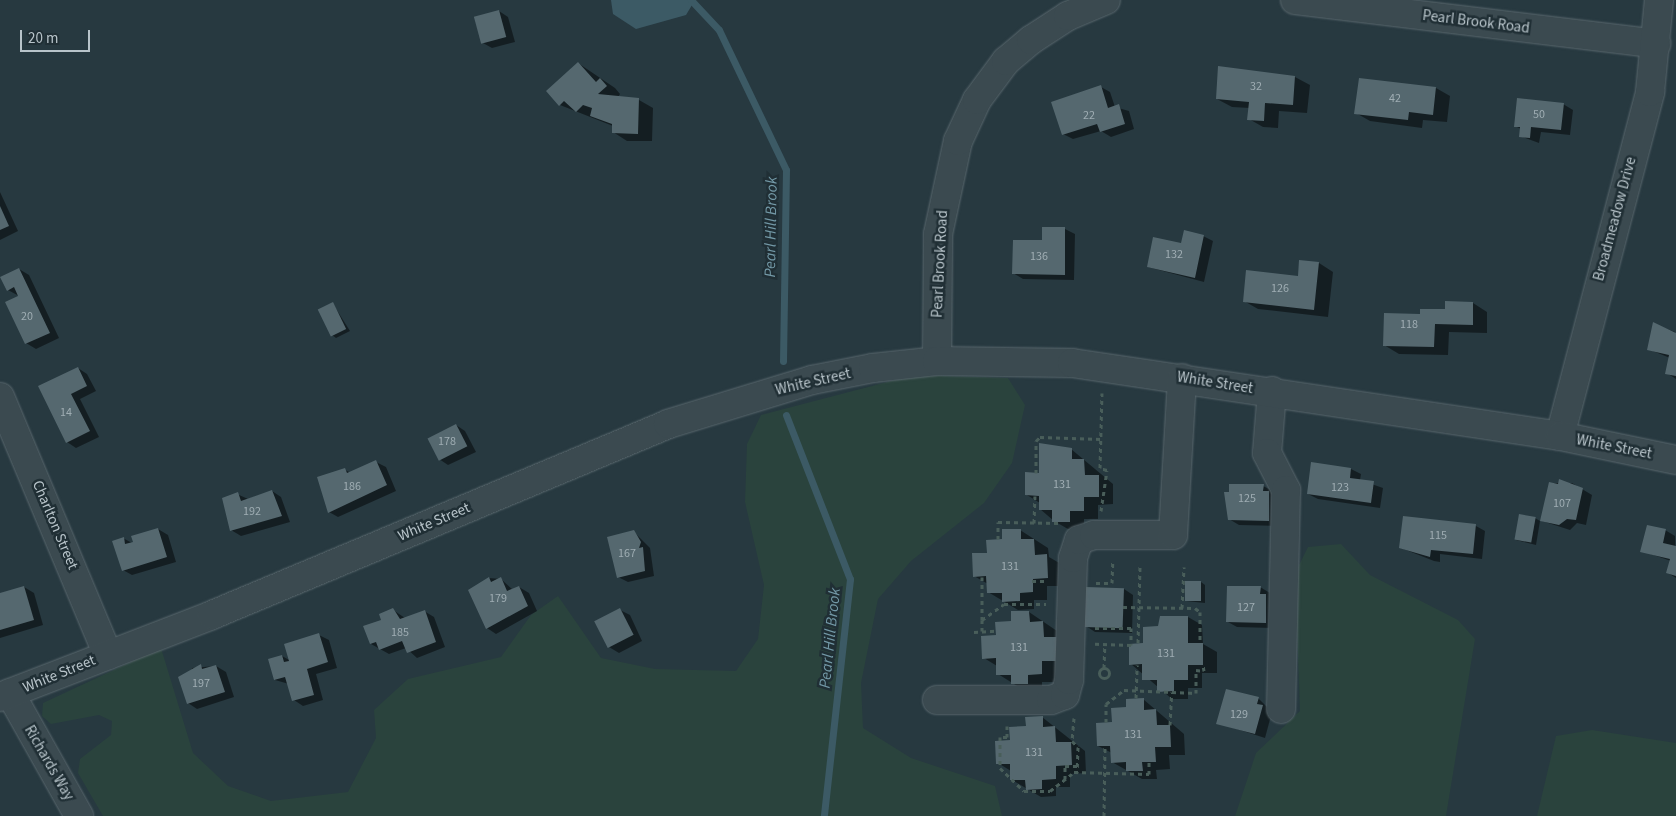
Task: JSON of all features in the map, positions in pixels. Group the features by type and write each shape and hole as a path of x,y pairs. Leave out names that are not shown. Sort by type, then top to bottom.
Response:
{"street":[{"name":"Pearl Brook Road","path":"937,361 940,225 958,141 977,100 1006,62 1031,40 1068,16 1106,0"},
{"name":"Pearl Brook Road","path":"1296,0 1656,44"},
{"name":"Broadmeadow Drive","path":"1560,436 1650,92 1659,0"},
{"name":"White Street","path":"10,700 108,655 668,424 812,380 937,361 1102,367 1272,391 1560,436 1676,460"},
{"path":"937,700 1007,700 1065,695 1069,680 1075,547 1085,536 1173,535 1182,378"},
{"path":"1272,391 1267,453 1286,490 1281,709"},
{"name":"Charlton Street","path":"0,397 108,655"},
{"name":"Richards Way","path":"10,700 79,816"}],"path":[{"path":"1093,582 1112,583 1101,489 1107,486 1107,470 1100,468 1102,367"},
{"path":"1036,473 1036,441 1040,437 1101,439"},
{"path":"1034,522 1035,496"},
{"path":"998,539 998,522 1063,523"},
{"path":"1138,643 1140,566"},
{"path":"1182,608 1184,567"},
{"path":"982,577 982,631"},
{"path":"982,620 1004,604 1072,604"},
{"path":"1123,607 1182,608 1200,612 1200,643"},
{"path":"1089,644 1131,645 1131,628 1091,628"},
{"path":"974,632 996,631"},
{"path":"1131,636 1138,636"},
{"path":"1104,668 1105,644"},
{"path":"1136,698 1137,665"},
{"path":"1106,722 1106,704 1124,690 1196,693 1196,670 1204,671 1203,665"},
{"path":"1170,725 1172,692"},
{"path":"1007,700 1000,768 1024,791 1050,791 1077,772 1149,774 1150,762"},
{"path":"1074,718 1072,741 1078,747 1077,772"},
{"path":"1104,816 1105,746"},
{"path":"1065,779 1065,766 1077,766"}],"green space":[{"path":"914,375 1008,378 1025,405 1012,463 984,503 911,561 878,599 861,683 863,728 911,758 995,786 1002,816 103,816 78,773 80,759 111,735 112,721 99,715 51,724 42,716 43,703 161,648 193,753 228,786 271,801 348,792 376,738 374,710 408,679 501,657 531,615 558,596 601,658 655,669 736,671 758,639 764,585 745,502 747,444 761,415"},
{"path":"1341,544 1370,575 1458,620 1475,639 1446,816 1235,816 1256,753 1300,711 1295,573 1308,547"},
{"path":"1592,730 1676,743 1676,816 1537,816 1556,736"}],"water":[{"path":"611,0 695,0 686,15 636,29 613,14"}],"building":[{"path":"499,10 506,37 481,44 474,17"},
{"path":"578,62 596,82 600,78 607,86 598,94 639,98 638,134 612,133 612,124 590,116 592,108 583,105 576,112 564,101 559,106 546,91"},
{"path":"1218,66 1295,76 1293,105 1265,103 1264,121 1247,120 1249,102 1216,99"},
{"path":"1359,78 1436,87 1433,115 1409,112 1408,120 1354,114"},
{"path":"1101,85 1108,108 1119,104 1125,124 1100,132 1097,124 1062,135 1051,102"},
{"path":"1517,98 1564,103 1561,130 1531,127 1530,138 1519,137 1520,127 1514,127"},
{"path":"0,206 9,226 0,230"},
{"path":"1042,227 1065,227 1065,275 1012,274 1013,240 1042,240"},
{"path":"1184,230 1204,235 1195,278 1147,267 1153,237 1181,243"},
{"path":"1299,260 1319,262 1314,310 1243,302 1246,270 1298,276"},
{"path":"19,268 50,333 25,344 5,302 18,296 14,287 7,291 0,277"},
{"path":"1445,301 1473,302 1473,325 1435,324 1434,347 1383,346 1384,313 1420,314 1420,309 1445,309"},
{"path":"333,302 346,329 331,336 318,309"},
{"path":"1653,322 1676,333 1676,376 1665,374 1669,355 1647,350"},
{"path":"78,367 87,386 71,394 90,431 66,443 38,386"},
{"path":"456,424 467,446 439,461 427,439"},
{"path":"1039,443 1072,448 1072,459 1084,459 1085,475 1099,475 1099,497 1084,497 1084,511 1070,511 1070,522 1052,522 1052,510 1039,510 1039,496 1025,495 1025,472 1039,473"},
{"path":"376,460 387,485 328,513 317,477 345,468 347,473"},
{"path":"1311,462 1351,468 1350,478 1374,481 1371,503 1307,494"},
{"path":"1559,479 1583,488 1576,520 1567,519 1559,525 1540,521 1549,482 1558,484"},
{"path":"1229,484 1264,484 1263,491 1269,491 1269,521 1228,520 1224,492 1229,492"},
{"path":"272,490 282,516 230,531 222,498 238,492 241,501"},
{"path":"1519,514 1536,517 1531,543 1514,540"},
{"path":"1403,516 1476,524 1473,554 1431,550 1430,557 1399,548"},
{"path":"1647,525 1666,529 1663,543 1676,546 1676,576 1666,573 1670,559 1640,552"},
{"path":"158,528 167,557 122,571 112,541 124,537 125,544 133,542 131,536"},
{"path":"1002,529 1021,529 1021,539 1034,539 1035,555 1047,554 1048,578 1033,579 1033,592 1020,593 1020,601 1002,602 1002,593 987,593 986,576 973,577 972,553 987,553 986,540 1002,539"},
{"path":"634,530 641,542 639,548 643,547 645,571 617,578 607,537"},
{"path":"489,577 491,582 501,577 507,591 519,586 528,606 486,629 468,590"},
{"path":"1185,581 1201,581 1201,601 1185,601"},
{"path":"24,586 34,620 0,630 0,593"},
{"path":"1227,586 1261,586 1260,594 1266,594 1266,623 1226,622"},
{"path":"1086,587 1124,588 1123,628 1085,627"},
{"path":"393,608 400,619 425,610 436,642 407,653 402,641 379,650 376,642 370,644 363,626 381,620 379,614"},
{"path":"620,608 634,635 608,648 594,621"},
{"path":"1011,611 1029,611 1030,622 1043,621 1044,637 1057,637 1058,661 1042,661 1042,674 1028,675 1028,684 1011,684 1011,675 996,675 996,658 982,659 981,636 996,635 995,622 1011,621"},
{"path":"1160,616 1188,616 1188,643 1203,643 1203,665 1188,665 1188,680 1174,680 1174,691 1157,692 1157,680 1142,680 1142,664 1129,665 1129,644 1143,643 1143,627 1158,626"},
{"path":"319,633 328,662 307,669 314,695 292,701 285,677 274,680 268,659 282,655 284,662 289,661 284,644"},
{"path":"201,664 202,669 216,665 225,692 187,704 178,677"},
{"path":"1226,689 1259,697 1257,704 1263,705 1255,734 1216,724"},
{"path":"1144,698 1144,710 1156,709 1157,725 1170,725 1171,747 1155,747 1156,762 1142,762 1143,771 1126,771 1126,762 1111,763 1110,746 1097,746 1096,723 1112,722 1111,708 1126,707 1126,699"},
{"path":"1043,716 1043,727 1055,726 1056,742 1071,742 1072,765 1056,766 1056,779 1042,780 1042,789 1026,790 1025,780 1010,780 1010,764 996,764 995,741 1010,740 1009,727 1026,726 1025,717"}],"waterway":[{"name":"Pearl Hill Brook","path":"691,0 719,30 786,170 783,361"},
{"name":"Pearl Hill Brook","path":"786,415 850,579 824,816"}]}
